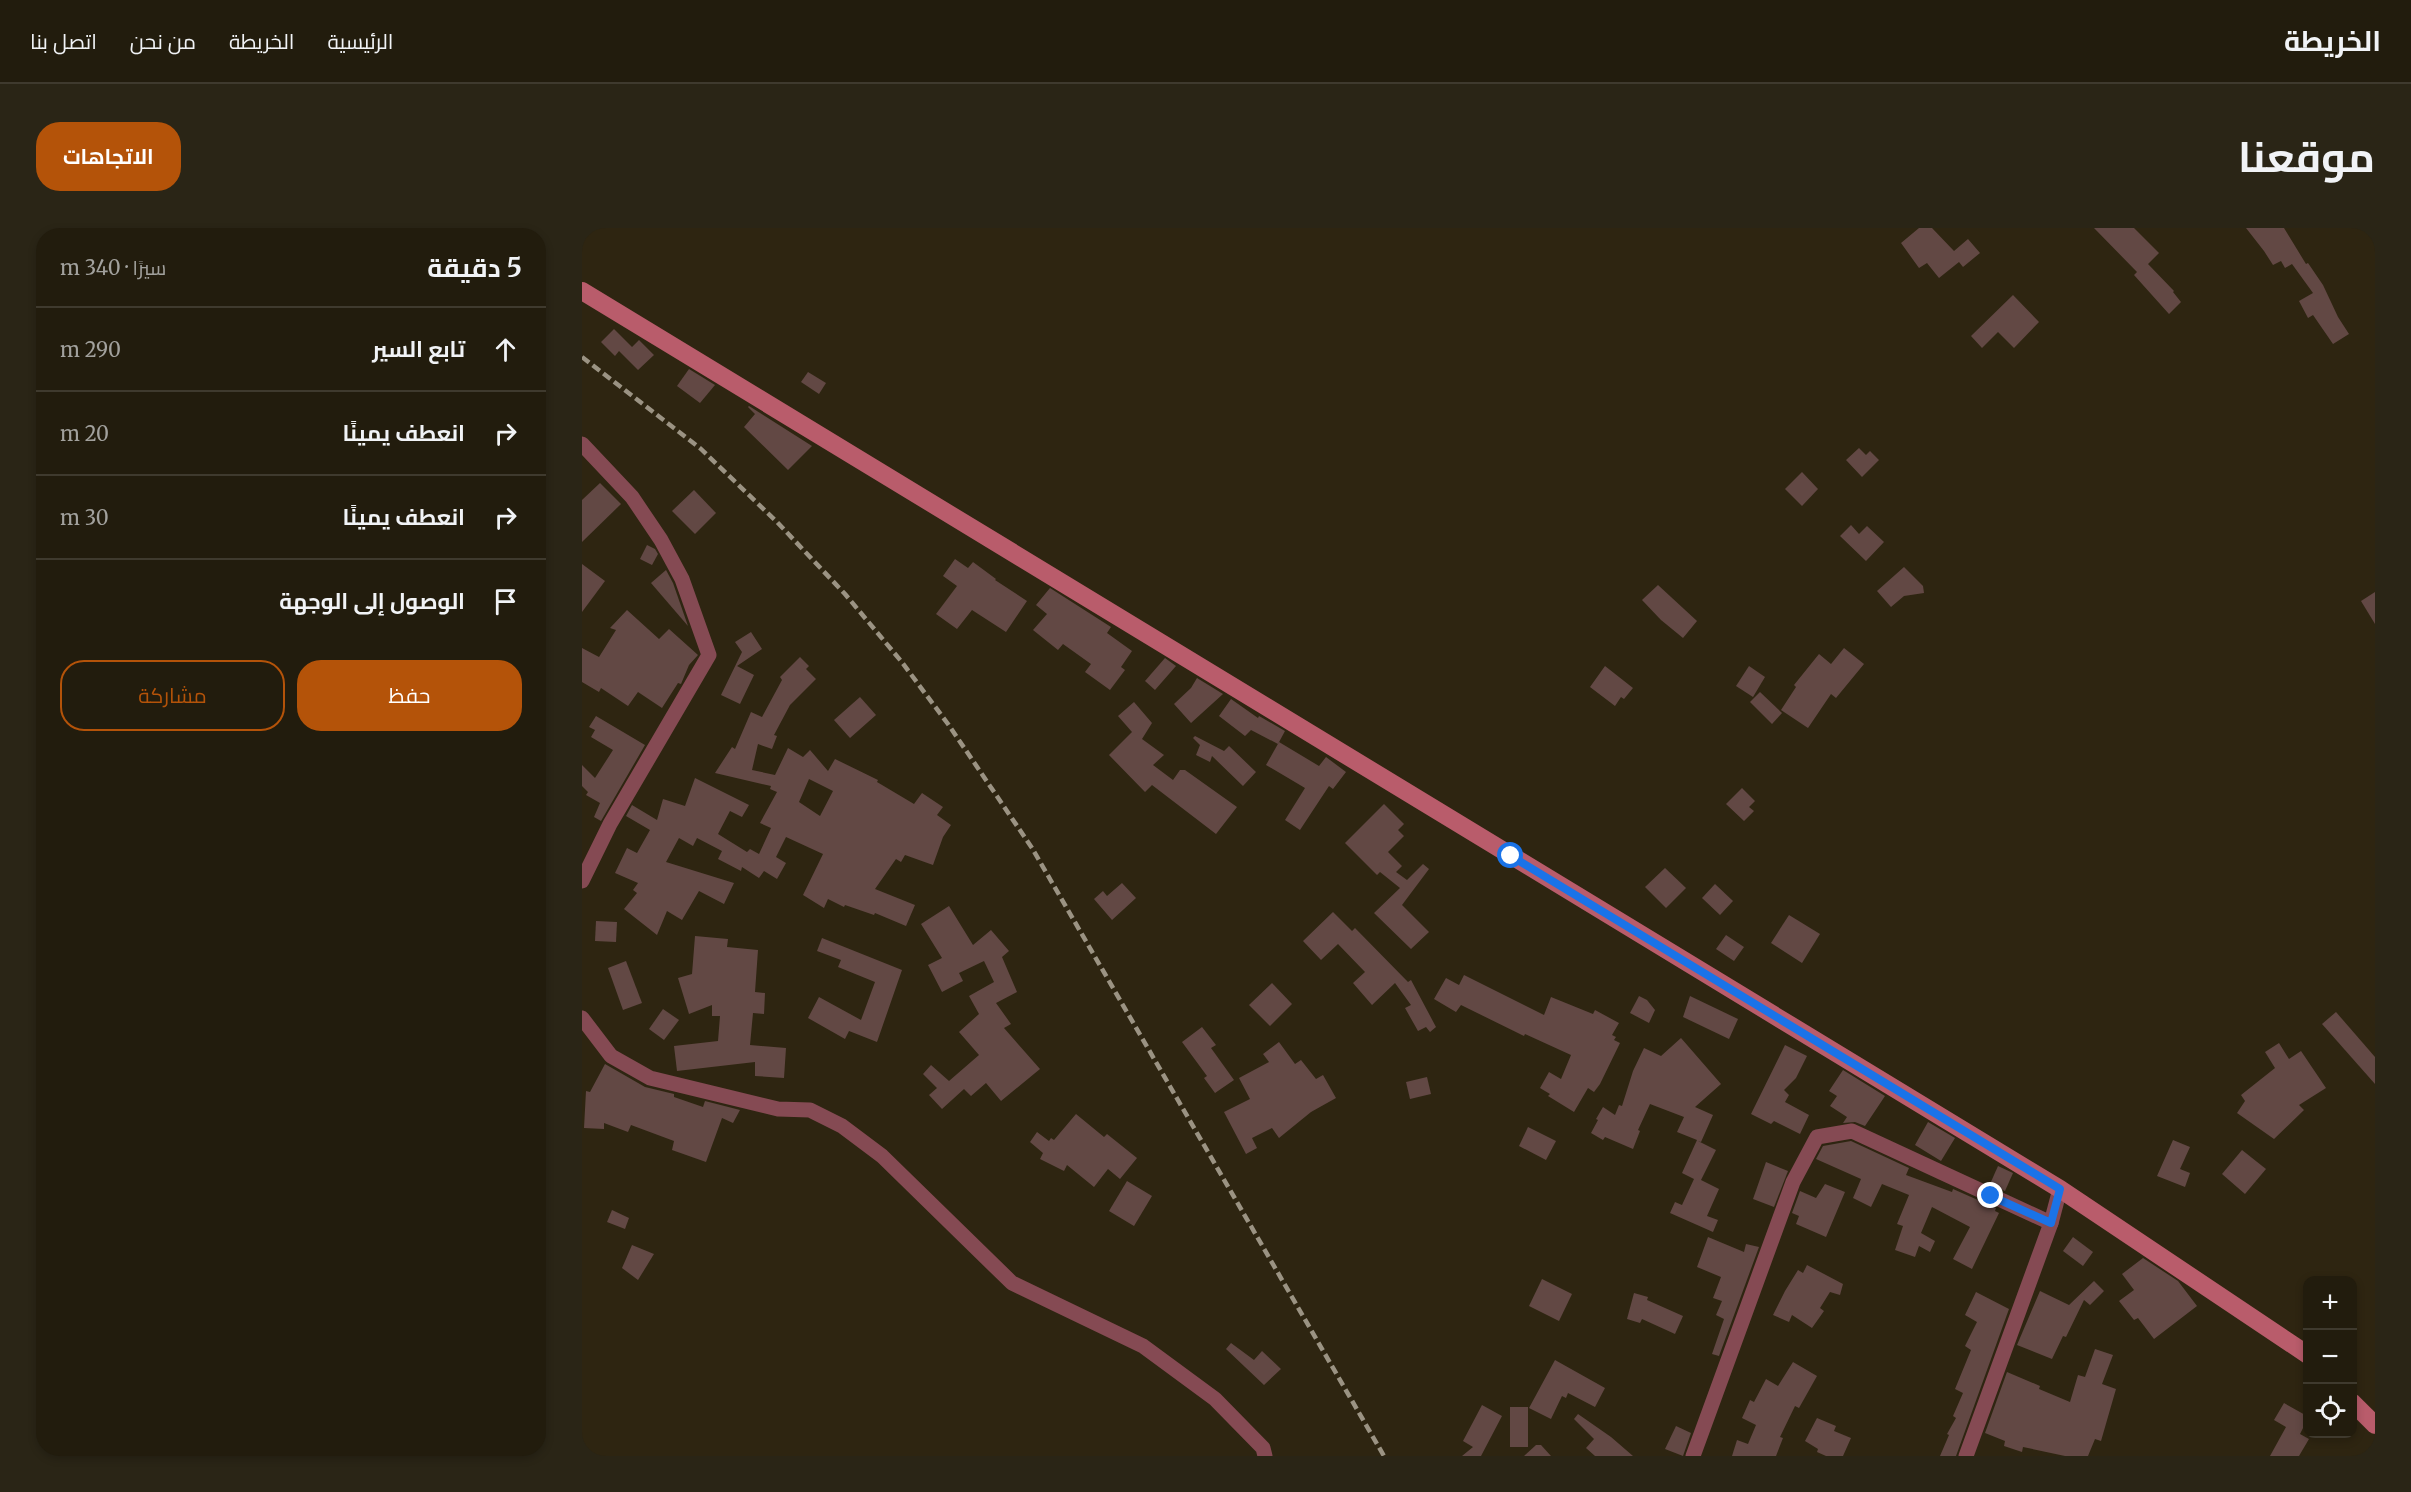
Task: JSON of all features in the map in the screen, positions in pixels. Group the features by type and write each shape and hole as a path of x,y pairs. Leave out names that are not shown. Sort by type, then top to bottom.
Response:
{"main road":[{"path":"582,291 2060,1189 2303,1352"},
{"path":"2357,1406 2375,1425"}],"street":[{"path":"582,444 632,497 661,540 682,579 709,655 610,824 582,880"},
{"path":"582,1018 611,1056 650,1078 778,1109 810,1110 842,1126 882,1156 1012,1283 1143,1346 1215,1399 1263,1448 1265,1456"},
{"path":"1694,1456 1793,1182 1817,1137 1852,1131 2051,1223"},
{"path":"1966,1456 2051,1223 2060,1189"}],"building":[{"path":"1919,228 1932,228 1954,251 1968,239 1980,253 1963,267 1959,262 1939,278 1927,263 1919,268 1901,243"},
{"path":"2094,228 2134,228 2159,253 2148,264 2174,291 2181,302 2169,314 2134,275 2137,272"},
{"path":"2246,228 2284,228 2306,264 2308,263 2323,285 2349,334 2333,344 2313,315 2308,318 2299,301 2313,293 2292,264 2285,268 2281,261 2273,265"},
{"path":"2013,295 2039,322 2014,348 1998,332 1982,348 1971,336"},
{"path":"614,329 632,347 639,340 654,355 638,370 619,351 615,356 601,342"},
{"path":"689,369 715,385 700,403 677,386"},
{"path":"808,372 826,383 819,394 801,382"},
{"path":"749,406 812,446 788,470 744,427 755,414"},
{"path":"1859,448 1866,455 1870,451 1879,460 1862,477 1846,460"},
{"path":"1802,472 1818,489 1802,506 1785,489"},
{"path":"600,483 621,504 582,542 582,500"},
{"path":"694,490 716,513 695,534 672,511"},
{"path":"1851,525 1859,534 1867,526 1884,542 1866,561 1840,536"},
{"path":"647,545 655,549 658,554 652,565 640,559"},
{"path":"955,559 968,568 973,562 1027,601 1006,632 972,610 957,629 936,614 957,586 943,576"},
{"path":"582,564 605,581 582,612"},
{"path":"1904,567 1923,586 1924,593 1904,596 1891,607 1877,591"},
{"path":"666,570 673,583 688,626 651,583"},
{"path":"1658,585 1697,621 1683,638 1642,600"},
{"path":"1050,588 1111,627 1107,633 1132,651 1121,667 1125,670 1110,690 1085,672 1091,664 1063,644 1058,650 1033,630 1047,614 1036,605"},
{"path":"2375,592 2375,624 2361,601"},
{"path":"627,610 659,639 669,629 698,655 689,665 681,684 678,683 662,708 638,692 628,706 601,688 599,692 582,682 582,648 599,657 616,630 610,628"},
{"path":"751,632 762,649 737,666 754,675 740,704 721,695 742,652 735,642"},
{"path":"1844,648 1864,664 1836,698 1831,694 1808,728 1781,710 1796,687 1794,685 1819,654 1831,664"},
{"path":"800,657 809,666 806,669 816,679 790,705 774,735 777,736 772,749 758,744 752,770 775,775 788,748 803,757 810,750 828,771 835,759 878,780 877,782 914,804 922,793 943,807 937,815 951,825 943,837 933,865 905,855 901,862 896,859 875,889 915,905 906,926 875,913 874,915 845,905 844,907 828,899 824,908 803,895 823,854 786,837 776,857 786,863 777,879 764,871 759,878 742,867 741,871 718,859 722,851 697,838 693,846 679,838 666,862 734,883 724,904 699,891 682,920 667,911 657,935 624,909 637,893 633,890 638,883 615,873 627,848 637,853 650,830 626,816 632,805 657,820 663,799 685,806 695,778 749,805 742,817 730,811 718,834 747,852 750,849 759,854 771,828 760,823 777,792 770,789 771,786 715,773 732,747 735,749 751,712 762,717 782,680 780,677","holes":["809,779 833,791 820,816 799,802"]},
{"path":"1165,658 1176,666 1155,690 1145,681"},
{"path":"1605,666 1633,688 1624,699 1621,697 1615,706 1590,687"},
{"path":"1749,666 1765,677 1753,697 1736,686"},
{"path":"1197,678 1223,694 1191,723 1174,704 1191,688"},
{"path":"1760,692 1782,713 1772,724 1750,702"},
{"path":"860,697 876,715 850,738 834,720"},
{"path":"1231,699 1258,718 1259,716 1285,731 1278,744 1251,730 1245,736 1219,716"},
{"path":"1134,702 1152,723 1142,739 1164,755 1153,765 1173,780 1180,770 1185,770 1237,807 1216,834 1152,785 1145,792 1109,755 1132,732 1118,716"},
{"path":"596,716 645,745 601,821 594,817 600,803 586,795 588,792 582,786 582,765 595,778 613,750 591,737 595,730 589,727"},
{"path":"1195,736 1224,751 1229,746 1256,772 1243,786 1212,756 1210,762 1196,755 1200,745 1193,738"},
{"path":"1279,742 1319,766 1326,757 1346,772 1333,789 1329,786 1300,830 1285,820 1305,788 1266,765"},
{"path":"1742,788 1755,801 1749,807 1754,811 1744,821 1726,804"},
{"path":"1384,804 1404,824 1398,830 1404,836 1388,852 1402,866 1396,872 1407,880 1423,864 1429,869 1402,905 1429,932 1411,949 1374,913 1400,888 1380,872 1377,875 1345,843"},
{"path":"1665,868 1686,888 1666,908 1645,887"},
{"path":"1122,883 1136,898 1112,920 1094,899 1103,891 1107,896"},
{"path":"1715,884 1733,901 1720,915 1702,898"},
{"path":"949,906 973,945 991,930 1009,951 1002,957 1017,992 996,1003 1011,1024 1004,1028 1040,1069 1001,1101 986,1083 971,1096 964,1089 942,1109 929,1095 937,1088 923,1074 931,1065 949,1081 979,1055 959,1032 979,1014 969,996 994,982 984,961 959,973 963,981 942,992 928,965 942,958 921,924"},
{"path":"1333,912 1352,931 1355,928 1408,982 1411,980 1436,1027 1430,1032 1426,1027 1418,1031 1405,1008 1411,1005 1395,983 1372,1005 1353,983 1365,972 1338,944 1321,960 1303,941"},
{"path":"1789,915 1820,934 1802,963 1771,943"},
{"path":"596,921 617,922 616,942 595,941"},
{"path":"1726,935 1744,947 1734,961 1716,949"},
{"path":"695,936 728,939 727,947 758,950 755,992 765,993 764,1014 753,1013 750,1045 786,1048 784,1078 755,1076 755,1062 677,1071 674,1046 718,1041 720,1016 712,1016 712,1005 689,1014 678,978 692,974"},
{"path":"822,938 902,970 877,1042 849,1031 845,1039 808,1018 819,997 861,1020 875,982 838,967 841,960 817,951"},
{"path":"626,961 642,1003 623,1010 608,968"},
{"path":"1464,975 1544,1015 1551,997 1593,1014 1595,1010 1619,1023 1612,1035 1616,1037 1614,1040 1620,1043 1600,1084 1594,1092 1588,1088 1574,1112 1548,1096 1550,1094 1540,1088 1549,1072 1561,1079 1571,1055 1525,1034 1524,1036 1461,1005 1456,1012 1434,999 1446,978 1459,985"},
{"path":"1272,983 1292,1004 1270,1026 1249,1005"},
{"path":"1639,996 1647,1000 1655,1010 1649,1023 1630,1013"},
{"path":"1690,996 1738,1019 1729,1039 1683,1017"},
{"path":"663,1009 679,1020 664,1040 649,1029"},
{"path":"2336,1012 2375,1057 2375,1084 2322,1024"},
{"path":"1202,1027 1216,1045 1211,1048 1234,1080 1215,1093 1204,1078 1207,1076 1182,1042"},
{"path":"1681,1038 1721,1084 1695,1107 1713,1115 1701,1142 1698,1141 1716,1150 1701,1180 1719,1189 1707,1216 1718,1220 1713,1232 1670,1213 1675,1202 1682,1205 1694,1179 1682,1173 1697,1140 1677,1132 1684,1117 1650,1104 1638,1130 1640,1131 1633,1149 1605,1137 1603,1140 1591,1133 1603,1107 1615,1115 1619,1105 1622,1106 1633,1071 1644,1048 1661,1056"},
{"path":"1279,1042 1295,1064 1301,1060 1316,1079 1323,1075 1336,1098 1311,1112 1279,1138 1272,1128 1252,1138 1257,1148 1246,1154 1224,1112 1250,1099 1239,1078 1269,1062 1263,1054"},
{"path":"2279,1043 2289,1059 2301,1051 2326,1088 2299,1105 2304,1110 2274,1139 2237,1113 2245,1101 2241,1095 2275,1068 2265,1052"},
{"path":"1785,1045 1807,1056 1796,1078 1784,1090 1789,1095 1785,1102 1809,1115 1800,1134 1774,1121 1771,1124 1751,1114"},
{"path":"605,1064 645,1087 674,1094 674,1097 703,1107 705,1101 740,1110 733,1123 722,1118 706,1162 672,1150 674,1141 631,1125 628,1132 604,1123 604,1129 584,1128 586,1091 590,1092"},
{"path":"1843,1070 1885,1096 1865,1126 1855,1122 1843,1123 1847,1117 1830,1106 1837,1096 1829,1091"},
{"path":"1427,1077 1431,1094 1410,1099 1406,1082"},
{"path":"1076,1114 1104,1137 1107,1134 1137,1158 1120,1179 1108,1169 1094,1187 1067,1165 1064,1171 1040,1159 1043,1153 1030,1142 1037,1132 1049,1141 1051,1138 1054,1140"},
{"path":"1928,1122 1955,1138 1941,1161 1915,1145"},
{"path":"1528,1127 1556,1141 1546,1160 1519,1146"},
{"path":"2173,1140 2190,1147 2180,1169 2190,1173 2185,1187 2157,1176"},
{"path":"1851,1141 1909,1168 1906,1175 1952,1192 1953,1189 1996,1208 1995,1211 1999,1213 1972,1269 1953,1259 1970,1227 1932,1207 1921,1233 1935,1241 1930,1252 1919,1246 1915,1257 1895,1250 1903,1226 1897,1224 1909,1195 1882,1184 1871,1207 1853,1198 1861,1179 1816,1159 1823,1146"},
{"path":"2242,1150 2266,1169 2245,1194 2222,1174"},
{"path":"1766,1162 1788,1171 1774,1207 1753,1199"},
{"path":"1998,1166 2013,1173 2005,1191 1990,1184"},
{"path":"1127,1181 1152,1196 1134,1226 1109,1211"},
{"path":"1825,1184 1845,1192 1826,1237 1796,1224 1799,1216 1792,1213 1800,1191 1816,1198"},
{"path":"612,1210 629,1218 625,1229 607,1222"},
{"path":"1708,1237 1744,1252 1746,1244 1759,1247 1719,1356 1712,1354 1724,1319 1716,1315 1722,1301 1713,1298 1721,1277 1697,1267"},
{"path":"2073,1237 2093,1252 2083,1266 2063,1251"},
{"path":"632,1245 654,1254 638,1280 622,1268"},
{"path":"2143,1258 2178,1281 2197,1306 2154,1339 2138,1318 2134,1320 2119,1301 2134,1290 2122,1274"},
{"path":"1807,1265 1843,1284 1840,1295 1830,1292 1820,1308 1824,1311 1812,1328 1792,1315 1789,1322 1773,1315 1798,1270 1803,1273"},
{"path":"1542,1279 1572,1294 1559,1321 1529,1306"},
{"path":"2094,1281 2104,1291 2090,1305 2084,1300 2066,1337 2063,1336 2052,1359 2017,1345 2040,1291 2069,1305"},
{"path":"1976,1292 2009,1309 1956,1456 1940,1456 1949,1435 1947,1434 1956,1418 1953,1416 1963,1393 1955,1389 1971,1350 1965,1346 1977,1322 1965,1315"},
{"path":"1634,1293 1648,1297 1647,1300 1683,1316 1675,1334 1642,1319 1640,1323 1627,1319"},
{"path":"1231,1343 1254,1360 1262,1351 1281,1369 1264,1385 1226,1349"},
{"path":"2095,1349 2113,1355 2102,1384 2116,1389 2101,1441 2095,1439 2088,1456 2065,1456 2023,1447 2022,1452 2004,1446 2005,1441 1985,1433 2007,1372 2070,1402 2078,1375 2085,1377"},
{"path":"1555,1360 1605,1388 1595,1407 1568,1393 1566,1398 1562,1396 1551,1419 1529,1408"},
{"path":"1793,1362 1817,1376 1799,1408 1795,1406 1780,1437 1783,1438 1776,1456 1732,1456 1737,1440 1748,1444 1756,1425 1742,1418 1750,1400 1754,1402 1766,1379 1778,1386"},
{"path":"2284,1403 2303,1414 2303,1428 2300,1434 2303,1438 2309,1439 2299,1456 2270,1456 2286,1427 2274,1420"},
{"path":"1482,1405 1502,1416 1481,1456 1462,1456 1473,1447 1463,1441"},
{"path":"1510,1407 1528,1407 1528,1447 1510,1447"},
{"path":"1578,1414 1633,1456 1595,1456 1586,1448 1594,1439 1574,1419"},
{"path":"1817,1418 1836,1426 1834,1431 1851,1438 1843,1456 1826,1456 1817,1452 1818,1449 1805,1441"},
{"path":"1676,1426 1691,1433 1683,1456 1665,1449"},
{"path":"1536,1445 1541,1445 1551,1456 1524,1456"}],"railway":[{"path":"582,357 701,449 777,522 845,594 901,661 948,724 1032,848 1384,1456"}],"route":[{"path":"1511,856 2060,1189 2051,1223 1991,1196"}]}
